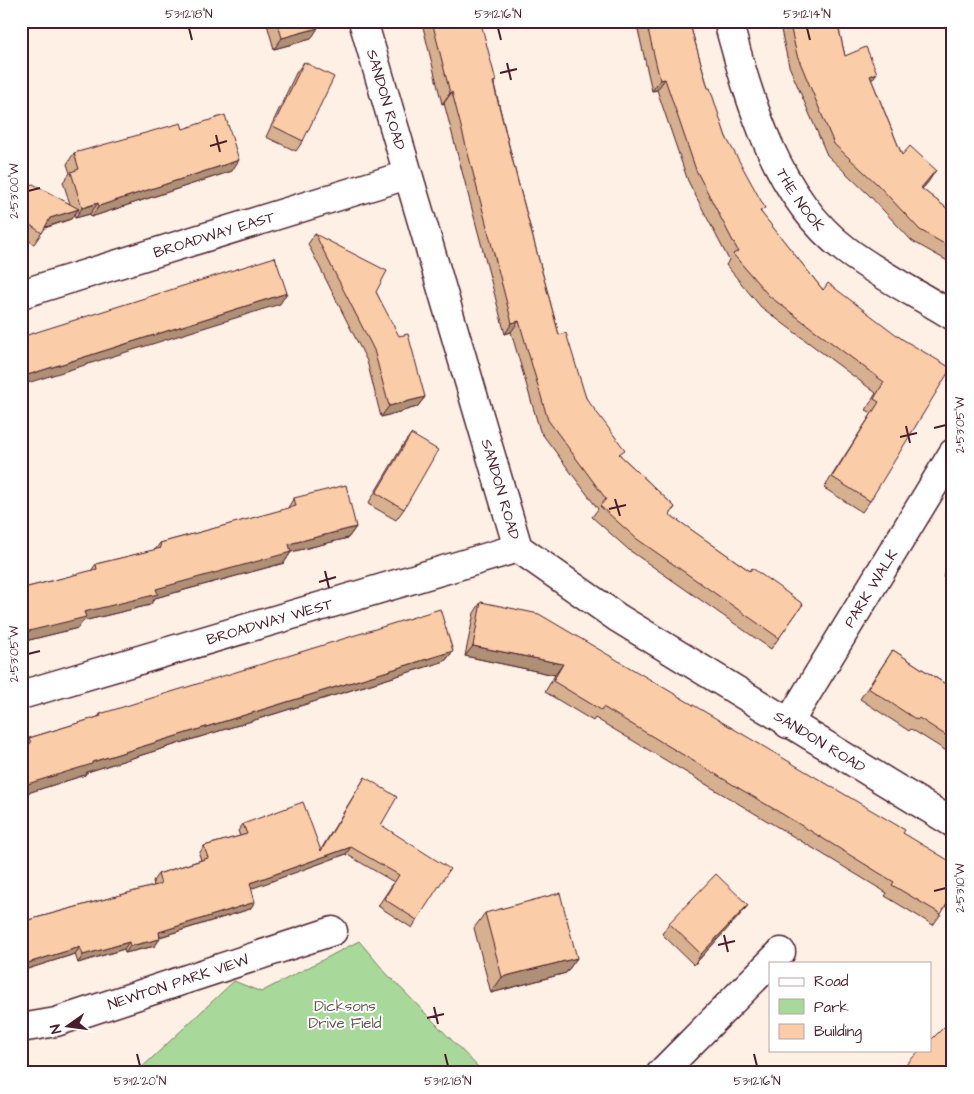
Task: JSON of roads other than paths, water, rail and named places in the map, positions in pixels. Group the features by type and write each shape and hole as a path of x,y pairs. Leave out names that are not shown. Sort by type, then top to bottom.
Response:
{"street":[{"name":"SANDON ROAD","path":"363,21 518,548 618,618 788,724 953,823"},
{"name":"THE NOOK","path":"728,21 762,130 798,196 818,222 846,250 953,316"},
{"name":"BROADWAY EAST","path":"21,294 407,175"},
{"name":"PARK WALK","path":"788,724 953,453"},
{"name":"BROADWAY WEST","path":"21,695 518,548"},
{"name":"NEWTON PARK VIEW","path":"21,1028 56,1022 333,931"},
{"path":"771,962 781,952"},
{"path":"661,1073 769,964"}],"park label":[{"name":"Dicksons Drive Field","path":"345,1014"}]}
